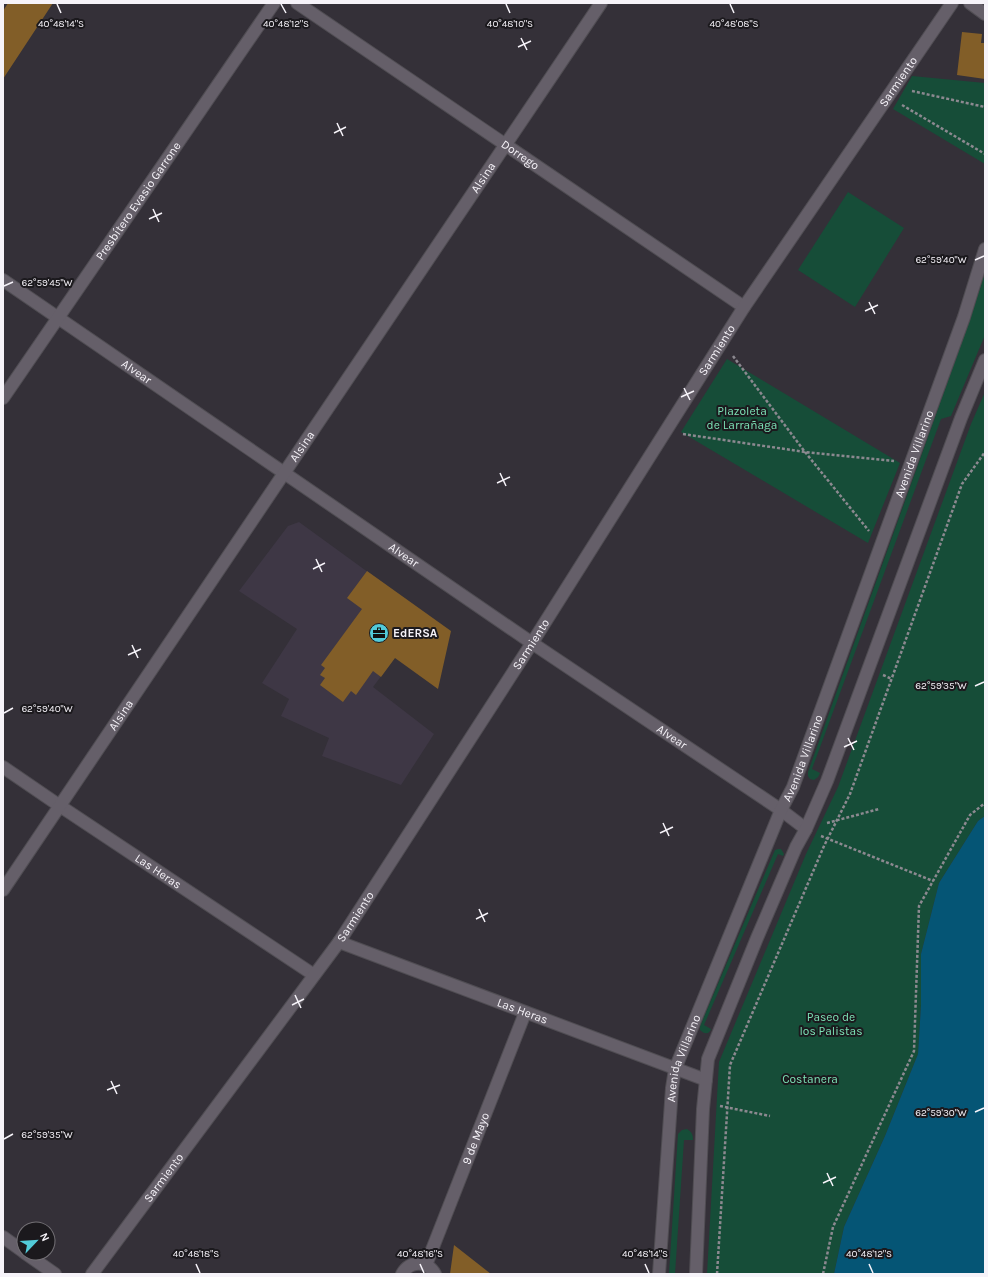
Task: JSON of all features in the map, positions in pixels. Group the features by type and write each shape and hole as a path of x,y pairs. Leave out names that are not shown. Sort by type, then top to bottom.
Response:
{"street":[{"name":"Presbítero Evasio Garrone","path":"3,398 274,3"},
{"name":"Dorrego","path":"297,3 744,307"},
{"name":"Alsina","path":"3,890 601,3"},
{"name":"Sarmiento","path":"92,1274 339,942 532,643 744,307 952,3"},
{"path":"970,3 985,14"},
{"name":"Avenida Villarino","path":"659,1274 672,1088 675,1069 781,810 792,787 964,317 985,249"},
{"name":"Alvear","path":"3,280 532,643 781,810 806,829"},
{"name":"Avenida Villarino","path":"696,1274 704,1103 710,1052 756,938 827,781 956,432 985,360"},
{"name":"Las Heras","path":"3,767 314,975"},
{"name":"Las Heras","path":"339,942 706,1080"},
{"name":"9 de Mayo","path":"426,1265 525,1013"},
{"path":"3,1238 16,1247"},
{"path":"36,1261 55,1274"},
{"path":"402,1274 409,1266 415,1264 426,1265 436,1274"}],"path":[{"path":"891,92 985,107"},
{"path":"891,92 985,154"},
{"path":"722,342 806,452 881,546"},
{"path":"664,432 806,452 911,463"},
{"path":"717,1274 730,1065 827,839 850,794 962,484 985,452"},
{"path":"823,1274 833,1227 914,1051 919,906 970,815 985,803"},
{"path":"806,829 879,809"},
{"path":"806,829 933,882"},
{"path":"704,1103 770,1116"}],"shaded area":[{"name":"EdERSA","path":"299,522 427,615 373,687 434,734 401,785 322,756 329,738 281,716 289,699 262,683 297,629 239,591 288,526"}],"green space":[{"path":"912,76 985,83 985,164 893,109"},
{"path":"848,192 904,228 855,307 798,270"},
{"path":"985,273 985,335 951,416 941,419 812,769 820,773 814,780 810,779 808,772 968,325"},
{"name":"Plazoleta de Larrañaga","path":"727,359 900,463 868,543 681,432"},
{"name":"Paseo de los Palistas","path":"985,392 985,816 978,821 939,883 921,954 921,1005 918,1054 885,1136 844,1227 834,1274 707,1274 719,1062 806,854 838,787 971,424"},
{"path":"781,849 784,854 783,856 778,854 704,1025 711,1029 708,1033 705,1033 700,1030 700,1026 775,850"},
{"path":"687,1129 692,1134 693,1140 684,1140 675,1274 669,1274 678,1134 682,1130"}],"water":[{"path":"985,816 985,1274 834,1274 844,1227 885,1136 918,1054 921,1005 921,954 939,883 978,821"}],"building":[{"path":"8,3 53,3 3,79 3,11"},
{"path":"962,32 982,34 981,43 985,43 985,79 957,75"},
{"name":"EdERSA","path":"367,571 451,631 438,689 395,658 381,677 373,671 356,695 351,691 343,702 320,685 325,678 320,675 325,668 321,665 362,609 347,598"},
{"path":"454,1245 491,1274 450,1274"}],"place":[{"name":"EdERSA","path":"379,633"}],"park label":[{"name":"Costanera","path":"810,1079"}]}
